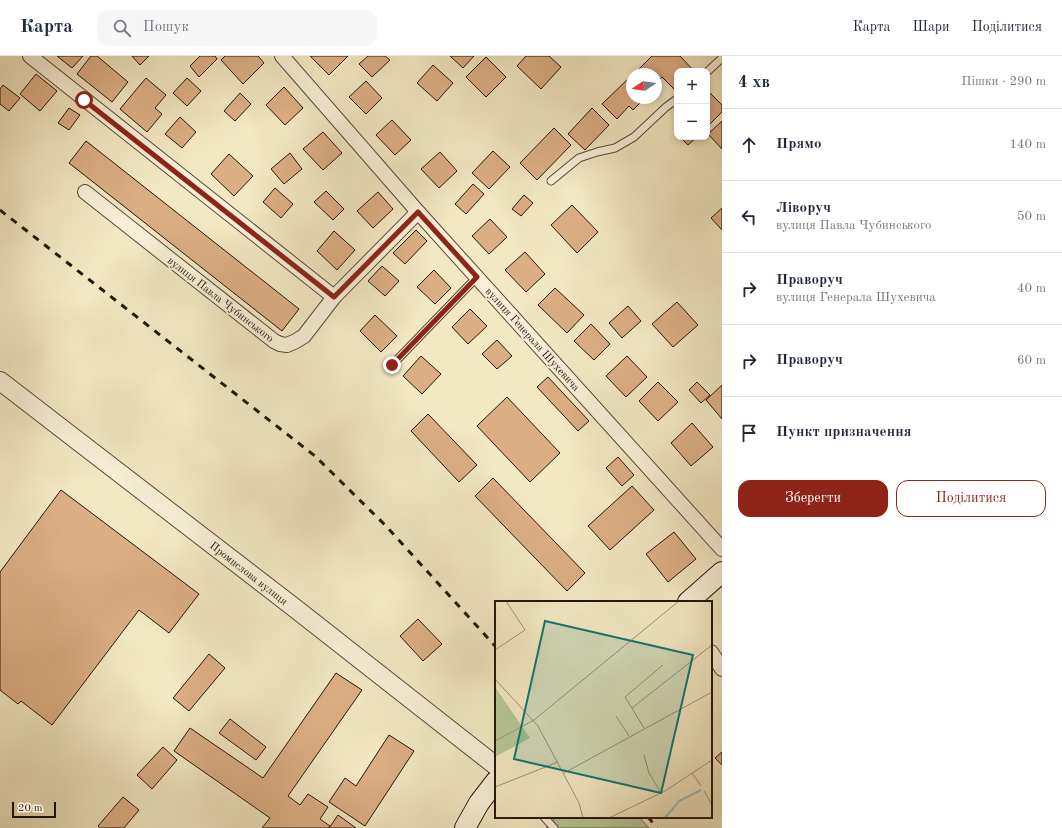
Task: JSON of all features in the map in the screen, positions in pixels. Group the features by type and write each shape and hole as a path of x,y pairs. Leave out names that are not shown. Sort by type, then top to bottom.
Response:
{"main road":[{"path":"689,601 722,572"},
{"path":"465,828 479,802 495,782"}],"street":[{"path":"30,56 334,297"},
{"name":"вулиця Генерала Шухевича","path":"282,56 418,212 722,549"},
{"name":"вулиця Павла Чубинського","path":"85,192 274,341 287,345 304,336 334,297 418,212"},
{"name":"Промислова вулиця","path":"0,381 296,609 495,765"},
{"path":"712,654 722,670"}],"lane":[{"path":"710,69 722,58"},
{"path":"552,181 579,158 615,148 634,137 674,101"},
{"path":"392,365 477,277"},
{"path":"545,818 554,828"}],"green space":[{"path":"555,818 640,818 649,828 546,828"}],"building":[{"path":"57,56 83,56 72,68"},
{"path":"91,56 97,56 128,82 112,102 77,74"},
{"path":"132,56 149,56 140,65"},
{"path":"200,56 215,56 217,59 199,77 190,66"},
{"path":"225,56 258,56 264,63 243,84 221,60"},
{"path":"310,56 348,56 329,75"},
{"path":"368,56 385,56 390,60 372,77 359,64"},
{"path":"450,56 474,56 463,68"},
{"path":"526,56 549,56 561,67 541,89 517,66"},
{"path":"652,56 680,56 691,68 674,68 674,89 662,77 662,68 640,68"},
{"path":"486,57 506,77 486,97 466,77"},
{"path":"433,65 453,83 437,101 417,83"},
{"path":"36,74 57,91 40,111 20,94"},
{"path":"146,78 166,95 155,108 162,114 147,132 120,109"},
{"path":"187,78 201,91 187,106 173,93"},
{"path":"366,81 382,98 366,114 349,97"},
{"path":"626,81 626,104 639,104 633,110 629,106 617,119 602,104"},
{"path":"3,85 20,98 9,111 0,104 0,89"},
{"path":"284,87 303,108 285,125 266,105"},
{"path":"240,93 251,104 235,121 224,111"},
{"path":"710,93 722,105 722,112 710,124"},
{"path":"69,108 80,115 69,130 58,123"},
{"path":"592,108 609,125 585,150 568,134"},
{"path":"180,117 196,132 182,148 165,134"},
{"path":"392,120 411,140 395,155 376,135"},
{"path":"722,121 722,149 710,136 710,132"},
{"path":"554,128 571,145 537,180 520,163"},
{"path":"323,132 342,153 323,170 303,149"},
{"path":"683,140 694,140 688,145"},
{"path":"86,141 299,309 282,331 69,163"},
{"path":"493,151 510,167 489,189 472,173"},
{"path":"440,152 457,171 439,188 421,169"},
{"path":"290,153 302,169 284,184 271,169"},
{"path":"229,154 253,176 234,196 211,174"},
{"path":"473,184 484,194 466,214 455,204"},
{"path":"275,188 293,204 281,218 263,202"},
{"path":"326,191 344,209 333,220 314,202"},
{"path":"378,192 393,209 373,228 357,211"},
{"path":"524,195 533,203 521,216 512,209"},
{"path":"572,205 598,232 577,253 551,225"},
{"path":"722,208 722,230 711,218"},
{"path":"490,219 507,237 489,254 472,236"},
{"path":"416,230 427,241 405,264 393,253"},
{"path":"334,231 355,250 337,270 317,251"},
{"path":"525,252 545,274 526,292 505,270"},
{"path":"382,266 399,281 385,296 368,281"},
{"path":"434,270 451,288 435,304 417,287"},
{"path":"555,288 584,315 567,333 538,305"},
{"path":"677,302 698,325 673,347 652,324"},
{"path":"628,306 641,321 622,338 609,323"},
{"path":"470,309 487,326 468,344 452,327"},
{"path":"375,315 397,336 381,352 360,331"},
{"path":"591,324 610,344 594,360 574,341"},
{"path":"497,340 512,356 497,369 482,354"},
{"path":"421,356 441,374 422,394 403,376"},
{"path":"627,356 647,377 626,397 606,376"},
{"path":"548,377 589,421 578,431 537,387"},
{"path":"658,382 678,402 658,421 639,401"},
{"path":"697,382 710,395 701,403 689,390"},
{"path":"722,385 722,419 706,400"},
{"path":"507,397 560,453 530,482 477,426"},
{"path":"428,414 477,465 459,482 411,431"},
{"path":"692,423 713,447 691,466 671,443"},
{"path":"618,457 634,475 622,486 606,468"},
{"path":"493,478 585,573 567,591 475,496"},
{"path":"632,486 654,510 610,550 588,526"},
{"path":"61,490 199,594 169,633 139,610 52,725 21,701 18,704 0,690 0,572"},
{"path":"674,532 696,559 668,582 646,554"},
{"path":"418,619 442,644 423,661 400,636"},
{"path":"209,654 225,668 189,711 173,698"},
{"path":"336,673 362,690 288,796 300,805 308,794 328,807 320,819 330,826 329,828 262,828 270,818 174,751 190,728 263,778"},
{"path":"230,719 266,747 256,760 219,733"},
{"path":"389,735 414,751 365,826 329,802 345,778 356,786"},
{"path":"163,747 177,760 152,789 137,775"},
{"path":"722,752 722,765 715,758"},
{"path":"123,797 139,810 124,828 100,828 98,826"},
{"path":"338,815 356,828 329,828"}],"railway":[{"path":"0,210 315,456 386,526 495,646"},
{"path":"649,818 657,828"}],"route":[{"path":"84,100 334,297 418,212 477,277 392,365"}]}
